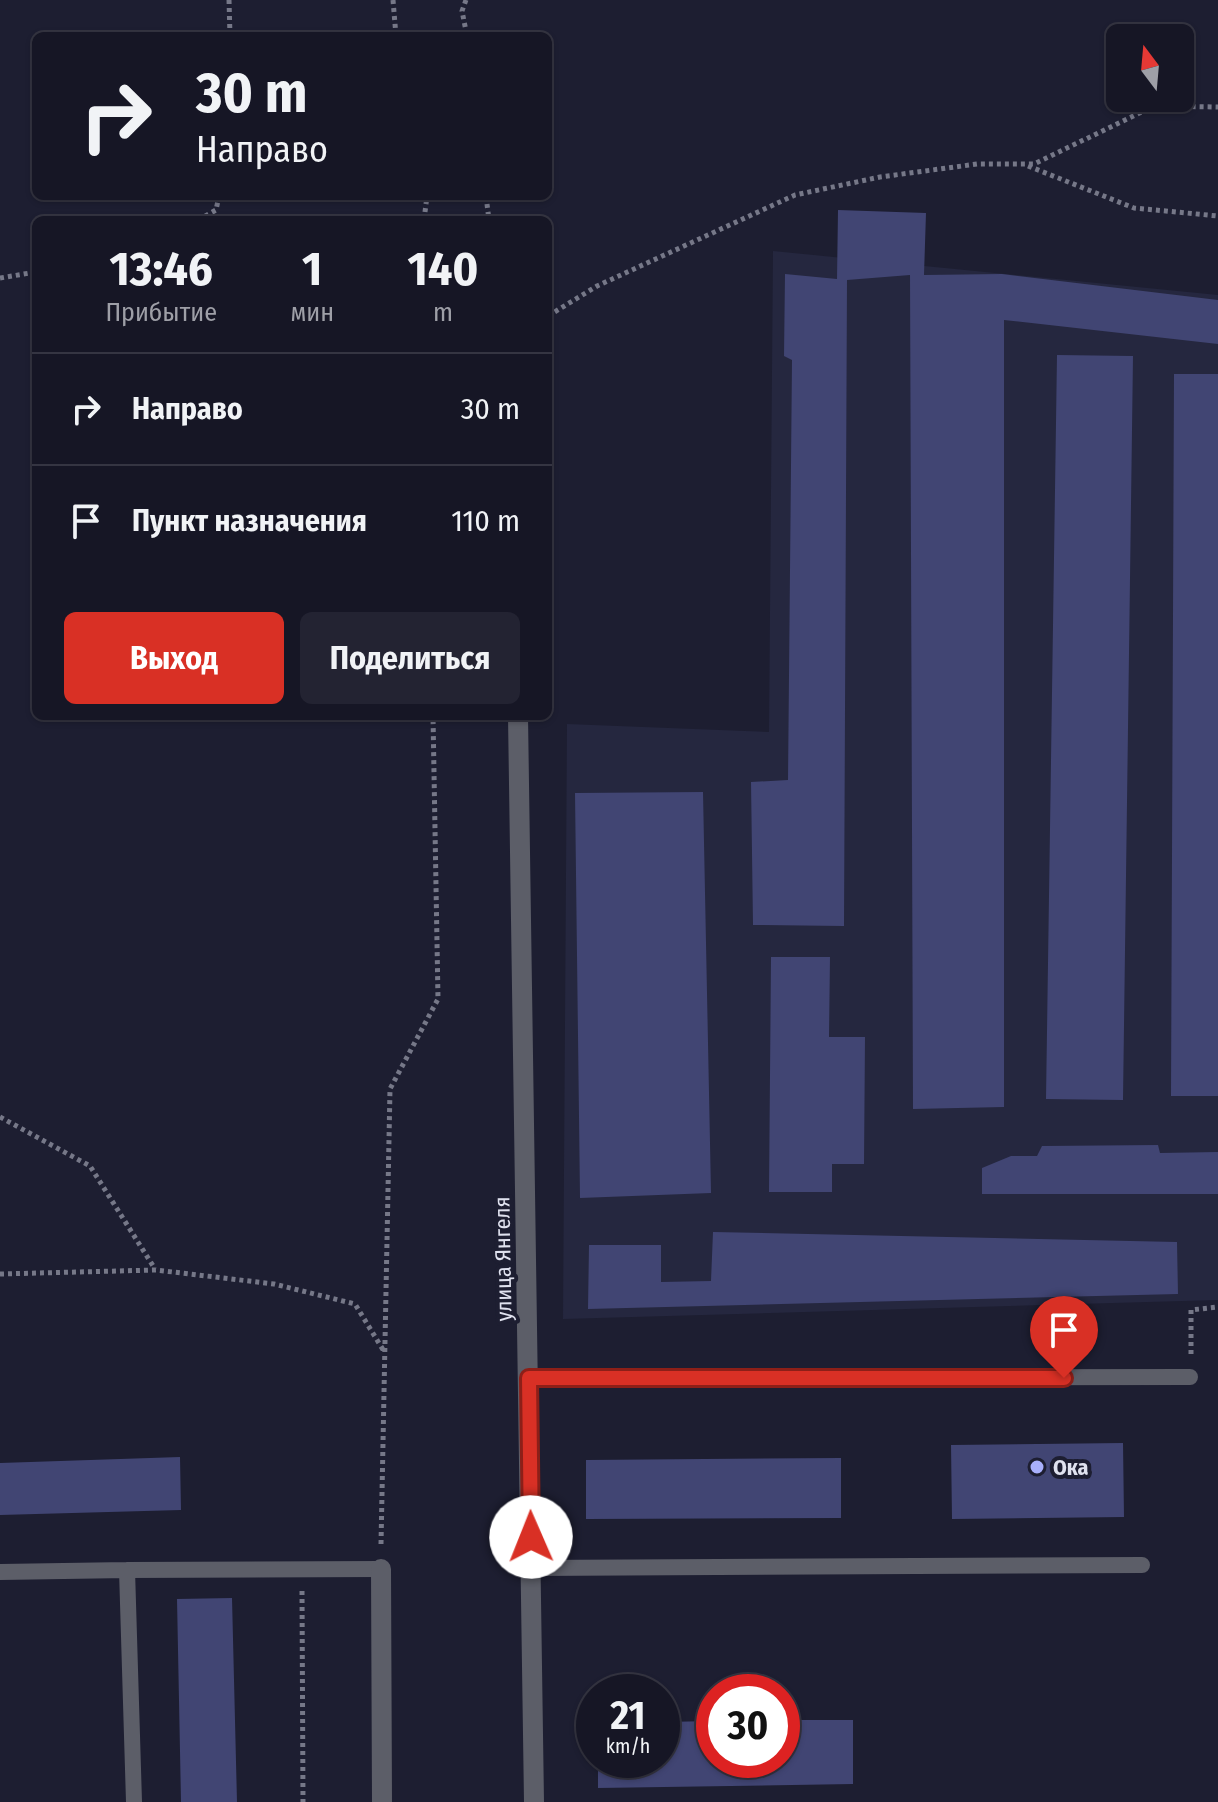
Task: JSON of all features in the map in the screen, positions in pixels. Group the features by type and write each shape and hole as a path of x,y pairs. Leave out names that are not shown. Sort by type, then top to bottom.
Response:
{"street":[{"name":"улица Янгеля","path":"518,720 534,1802"},
{"path":"381,1569 382,1802"}],"lane":[{"path":"529,1378 1190,1377"},
{"path":"531,1568 1142,1565"},
{"path":"0,1572 381,1569"},
{"path":"127,1570 134,1802"}],"path":[{"path":"229,0 230,32"},
{"path":"393,0 396,32"},
{"path":"466,0 462,11 466,32"},
{"path":"552,314 597,286 795,195 880,177 977,164 1034,164 1154,106 1218,107"},
{"path":"1023,164 1134,208 1218,216"},
{"path":"205,216 216,210 218,200"},
{"path":"0,278 32,273"},
{"path":"381,1569 390,1089 438,999 433,720"},
{"path":"0,1117 90,1166 156,1270"},
{"path":"0,1274 156,1270 274,1284 355,1304 385,1354"},
{"path":"1190,1377 1191,1310 1218,1307"},
{"path":"302,1569 303,1802"}],"shaded area":[{"path":"773,251 1218,295 1218,1300 563,1319 567,724 769,732"}],"building":[{"path":"838,210 926,213 924,275 1002,274 1218,300 1218,344 1004,320 1004,1107 913,1109 910,275 847,280 844,926 753,925 751,782 788,780 792,360 784,356 785,274 837,279"},
{"path":"1057,355 1133,356 1123,1100 1046,1099"},
{"path":"1174,374 1218,374 1218,1096 1171,1096"},
{"path":"703,792 711,1193 580,1198 575,793"},
{"path":"771,957 830,957 829,1037 865,1037 864,1164 832,1164 832,1192 769,1192"},
{"path":"1158,1145 1160,1153 1218,1152 1218,1194 982,1194 982,1168 1011,1156 1037,1156 1042,1146"},
{"path":"713,1232 1177,1242 1178,1294 588,1309 589,1245 661,1245 661,1282 711,1281"},
{"path":"1123,1443 1124,1517 952,1519 951,1445"},
{"path":"180,1457 181,1510 0,1515 0,1463"},
{"path":"841,1458 841,1518 586,1519 586,1460"},
{"path":"232,1598 237,1802 181,1802 177,1599"},
{"path":"800,1720 853,1720 853,1784 598,1788 598,1778 680,1778 680,1722 696,1721 696,1778 800,1778"}],"place":[{"name":"Ока","path":"1037,1467"}],"route":[{"path":"531,1537 529,1378 1064,1378"}]}
